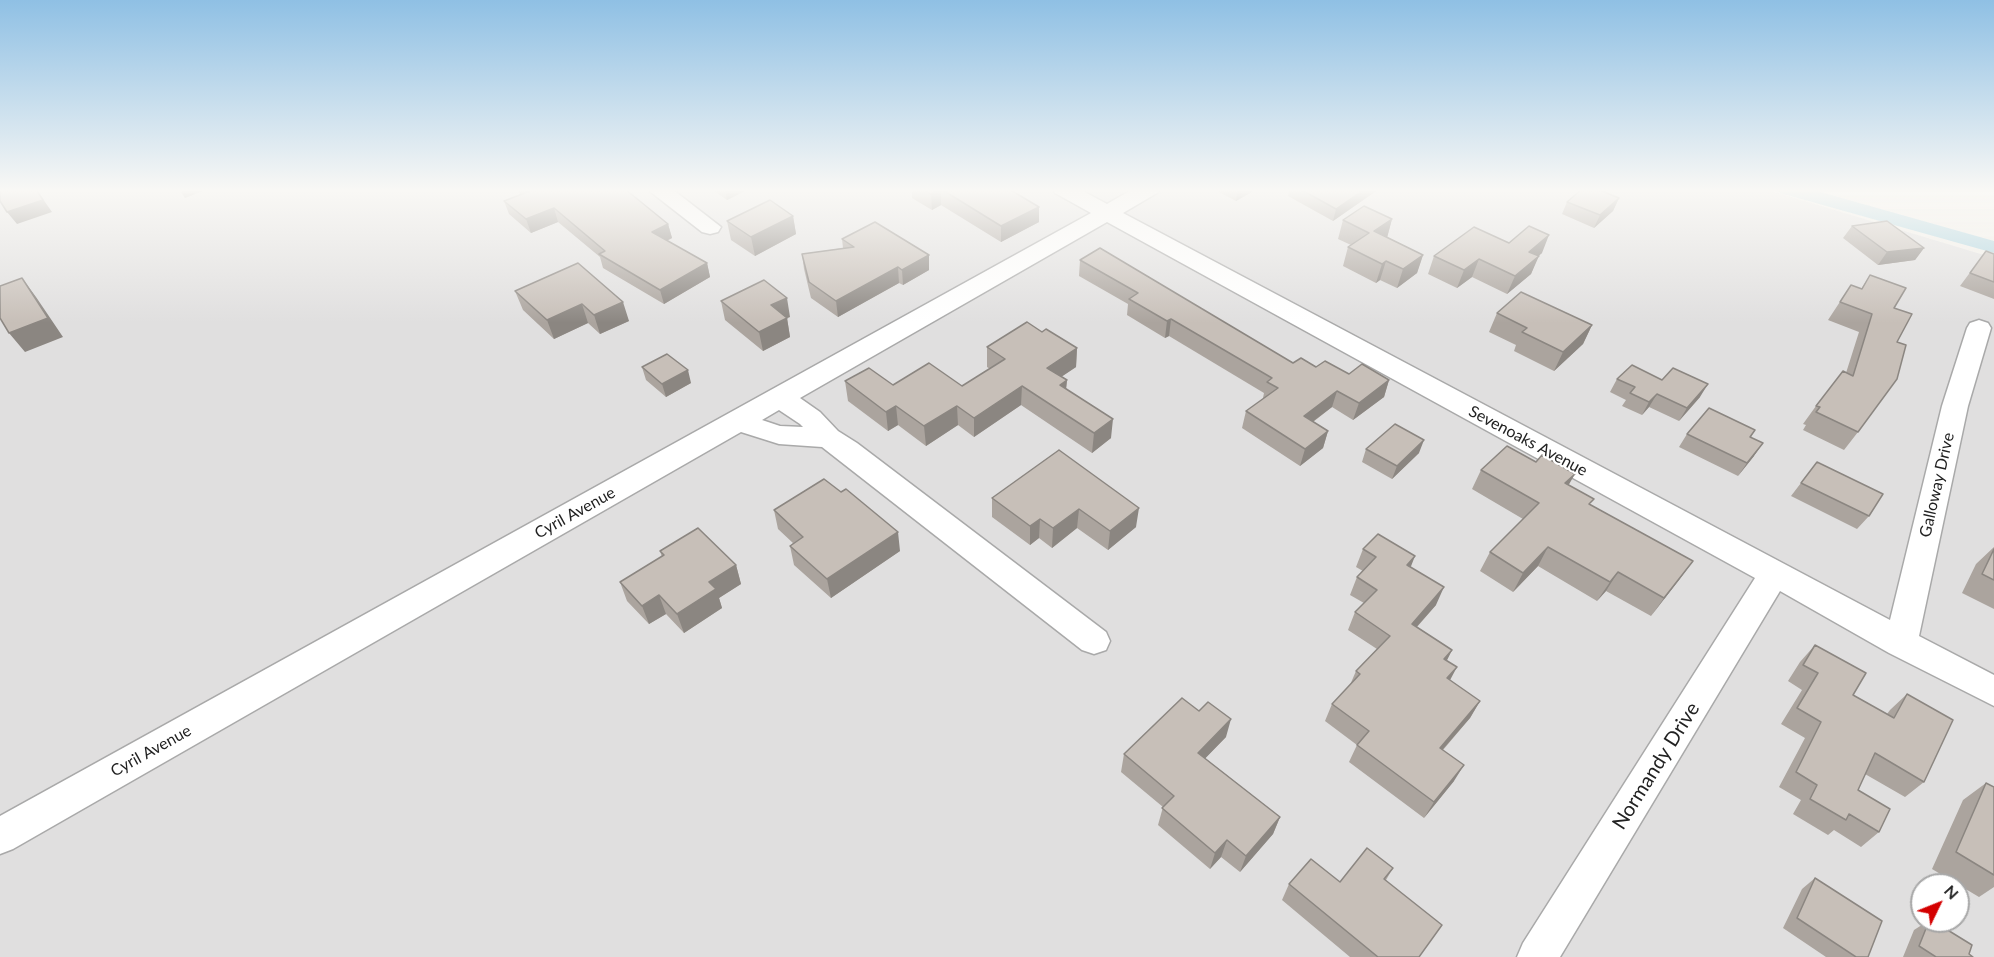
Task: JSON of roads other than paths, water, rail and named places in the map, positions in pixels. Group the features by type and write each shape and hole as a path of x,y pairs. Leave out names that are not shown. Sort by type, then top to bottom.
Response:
{"street":[{"name":"Cyril Avenue","path":"0,836 1072,234"},
{"name":"Sevenoaks Avenue","path":"1143,234 1994,692"},
{"name":"Galloway Drive","path":"1900,643 1955,406 1979,328"},
{"path":"780,398 810,418 828,438 847,450 1094,641"},
{"path":"741,420 756,428 779,435 828,438"},
{"name":"Normandy Drive","path":"1537,957 1774,574"}],"waterway":[{"path":"1946,234 1994,247"}]}
